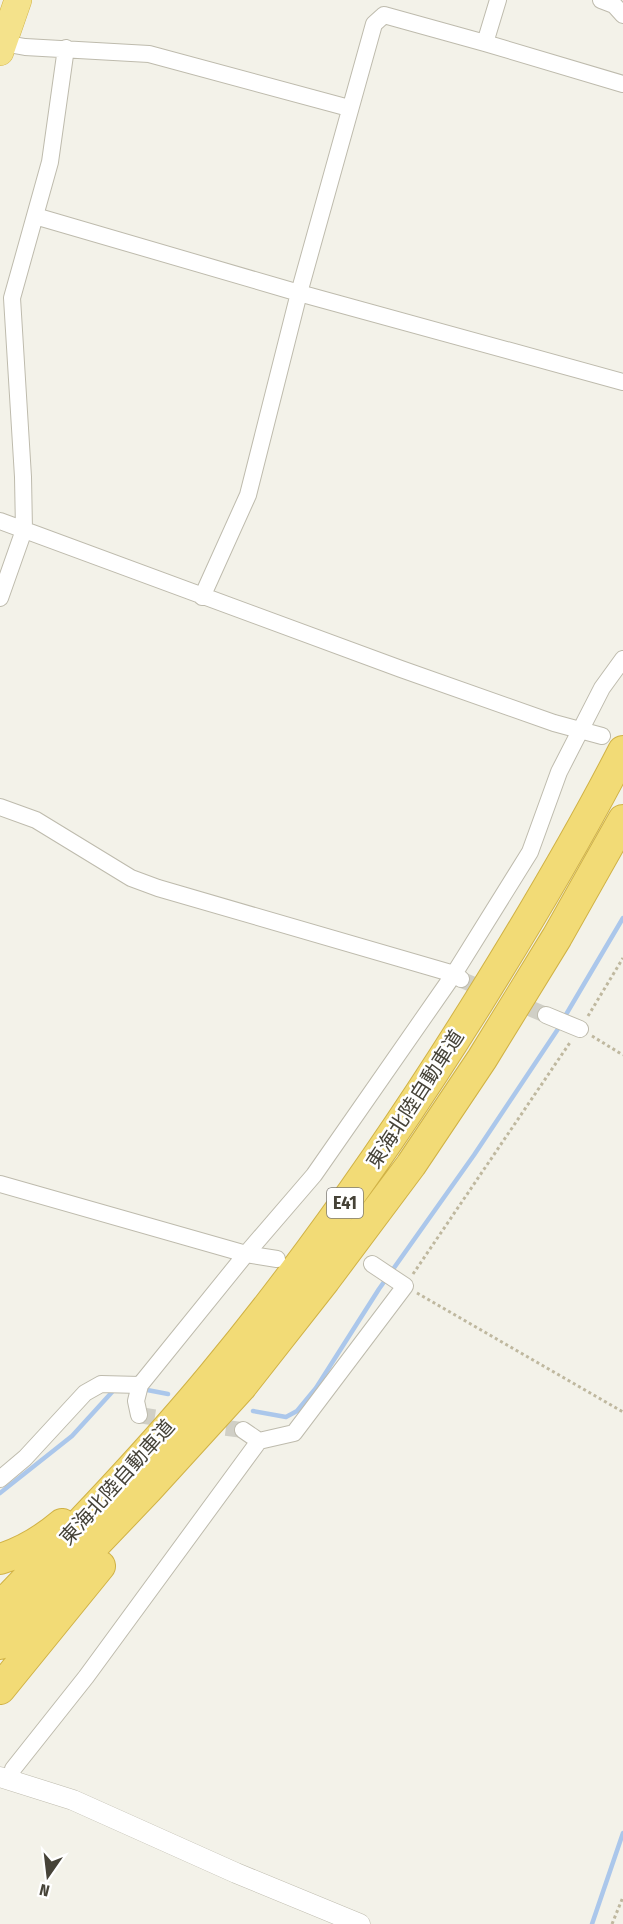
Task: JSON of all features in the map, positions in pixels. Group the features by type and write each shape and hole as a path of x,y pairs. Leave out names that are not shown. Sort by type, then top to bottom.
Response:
{"highway":[{"path":"2,48 18,0"},
{"name":"東海北陸自動車道","path":"0,1607 155,1442 214,1374 287,1264 383,1150 529,921 595,807 613,744"},
{"name":"東海北陸自動車道","path":"0,1644 148,1489 241,1387 326,1280 411,1165 501,1029 557,937 623,820"},
{"path":"0,1559 14,1555 45,1538 78,1510 120,1468 252,1316 287,1264"},
{"path":"0,1689 241,1387"}],"street":[{"path":"484,43 498,0"},
{"path":"601,0 614,5 623,15"},
{"path":"202,597 248,495 299,293 374,24 384,15 623,84"},
{"path":"2,48 66,48 149,54 349,108"},
{"path":"0,598 24,530 12,298 50,162 66,48"},
{"path":"36,216 299,293 623,382"},
{"path":"0,521 202,597 412,673 580,730 613,744"},
{"path":"0,1479 26,1458 85,1393 101,1384 139,1396 246,1254 315,1174 458,977 530,852 559,772 602,688 623,659"},
{"path":"0,807 36,820 131,878 149,885 458,977"},
{"path":"549,1016 576,1027"},
{"path":"0,1185 287,1264"},
{"path":"360,1924 236,1873 73,1800 5,1778 86,1677 259,1441 294,1433 402,1284 376,1267"},
{"path":"243,1430 259,1441"}],"path":[{"path":"623,958 402,1284 623,1412"},
{"path":"576,1027 623,1055"},
{"path":"612,1924 623,1897"}],"waterway":[{"path":"564,1018 623,918"},
{"path":"253,1411 286,1417 297,1411 316,1388 379,1289 474,1155 560,1026"},
{"path":"142,1389 168,1394"},
{"path":"0,1493 72,1436 113,1391"},
{"path":"592,1924 623,1833"}],"tunnel":[{"path":"462,980 546,1015"},
{"path":"139,1415 177,1421"},
{"path":"202,1425 243,1430"}]}
